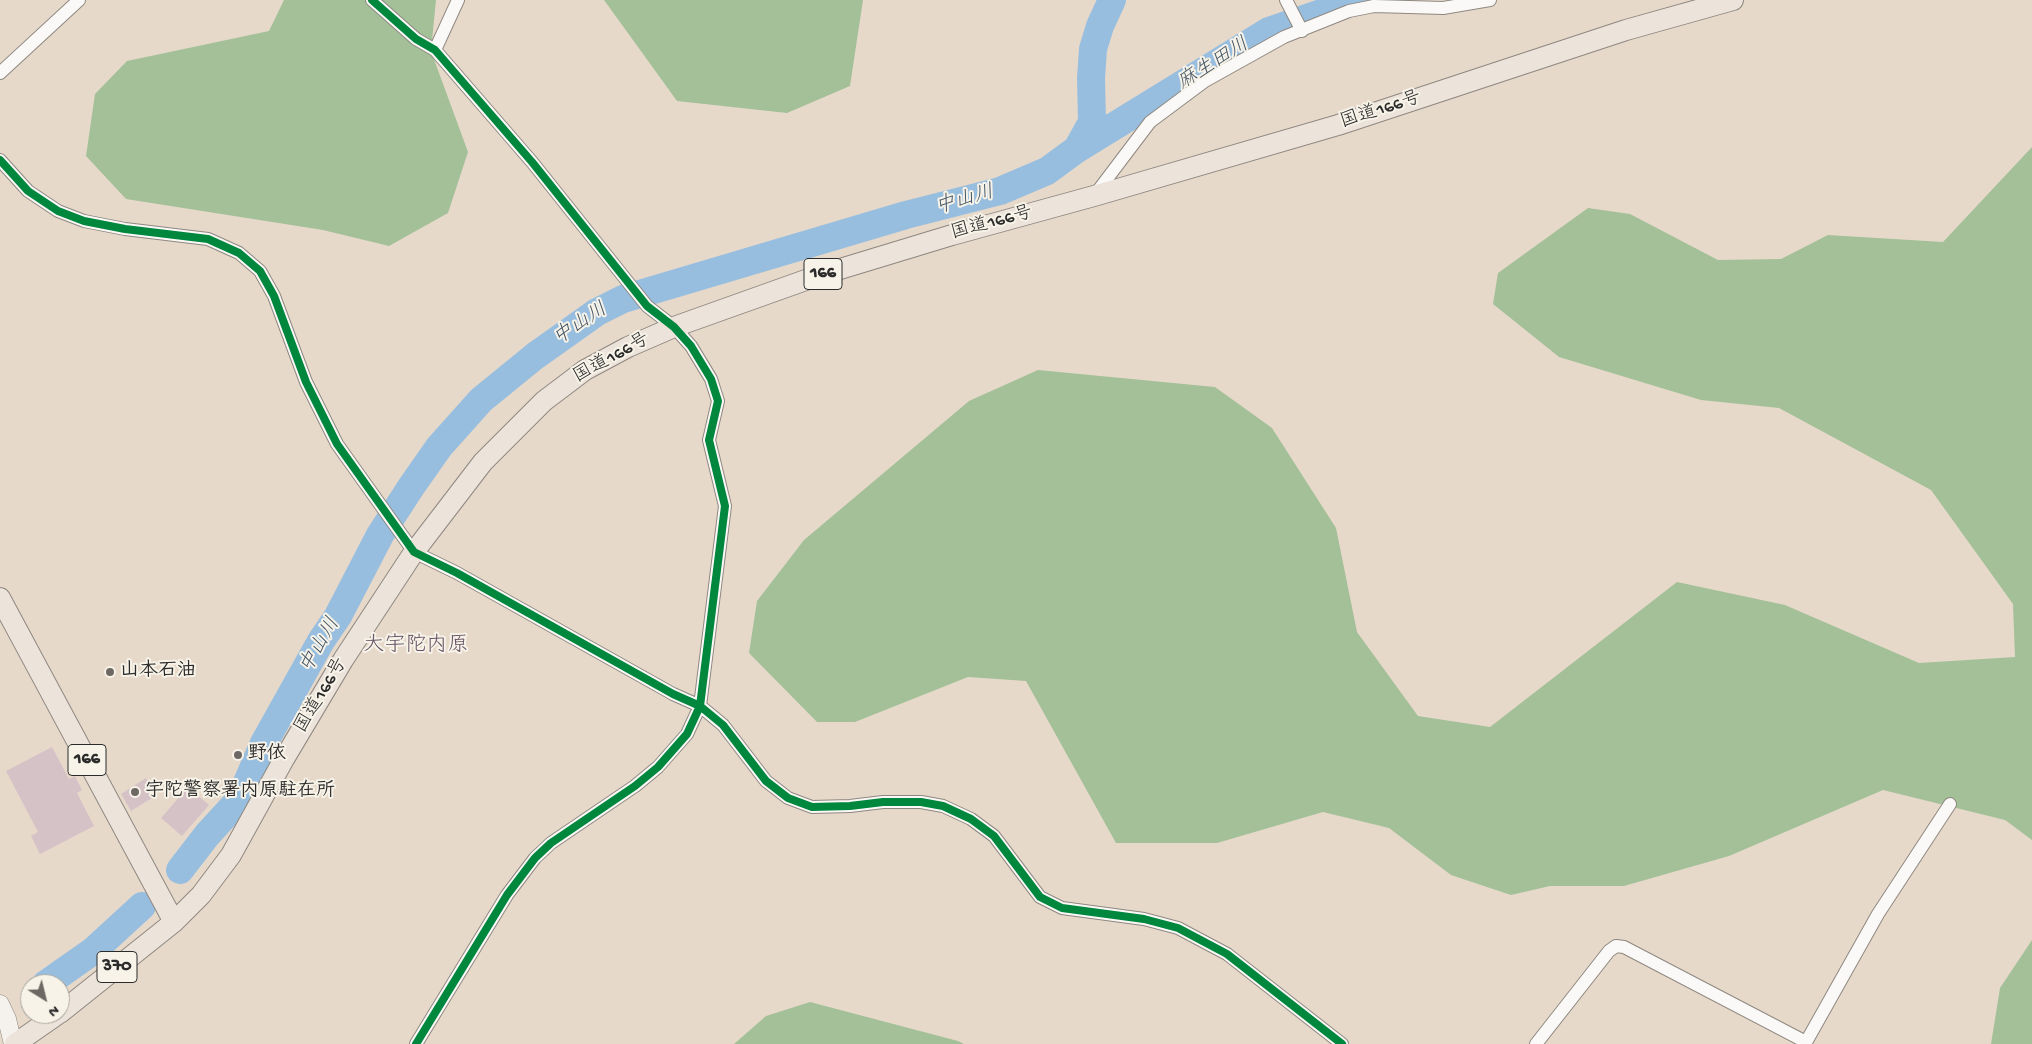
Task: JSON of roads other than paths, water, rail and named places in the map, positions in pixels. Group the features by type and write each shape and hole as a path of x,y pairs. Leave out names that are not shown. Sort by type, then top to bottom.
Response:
{"highway":[{"name":"国道166号","path":"174,922 200,895 231,855 284,759 343,660 414,552 483,462 544,401 585,370 628,347 674,327 817,276 952,235 1338,126 1626,30 1733,0"},
{"name":"166","path":"0,598 174,922"},
{"name":"370","path":"70,1004 174,922"},
{"name":"370","path":"14,1044 43,1024"}],"main road":[{"path":"0,1004 7,1019 14,1044"}],"street":[{"path":"0,73 79,0"},
{"path":"372,0 416,39 436,50 532,162 648,306 674,327 691,346 711,379 718,401 709,440 725,506 700,706 687,734 658,767 635,786 551,843 535,858 507,895 416,1044"},
{"path":"436,50 458,0"},
{"path":"1286,0 1302,31"},
{"path":"1094,196 1137,136 1150,122 1205,81 1284,37 1349,12 1374,6 1443,8 1490,0"},
{"path":"0,160 28,191 58,211 84,221 124,229 208,239 239,253 260,271 274,296 306,382 337,444 414,552 465,577 673,694 700,706 723,726 766,780 788,798 812,807 850,806 883,802 921,802 943,806 971,819 994,836 1040,897 1062,908 1144,918 1178,928 1227,954 1342,1044"},
{"path":"1536,1044 1609,951 1616,946 1624,947 1806,1043 1878,914 1950,804"}],"waterway":[{"name":"中山川","path":"1077,149 1092,122 1091,78 1093,49 1100,26 1112,0"},
{"name":"中山川","path":"180,870 207,835 240,799 264,743 321,641 338,616 380,535 411,487 439,447 481,400 535,356 597,312 623,299 906,215 1000,191 1047,171 1077,149 1269,31 1359,0"},
{"name":"中山川","path":"60,974 93,951 142,906"}],"place":[{"name":"山本石油","path":"110,672"},
{"name":"野依","path":"238,755"},
{"name":"宇陀警察署内原駐在所","path":"135,792"}],"district":[{"name":"大宇陀内原","path":"416,647"}],"water label":[{"name":"麻生田川","path":"1214,65"}]}
